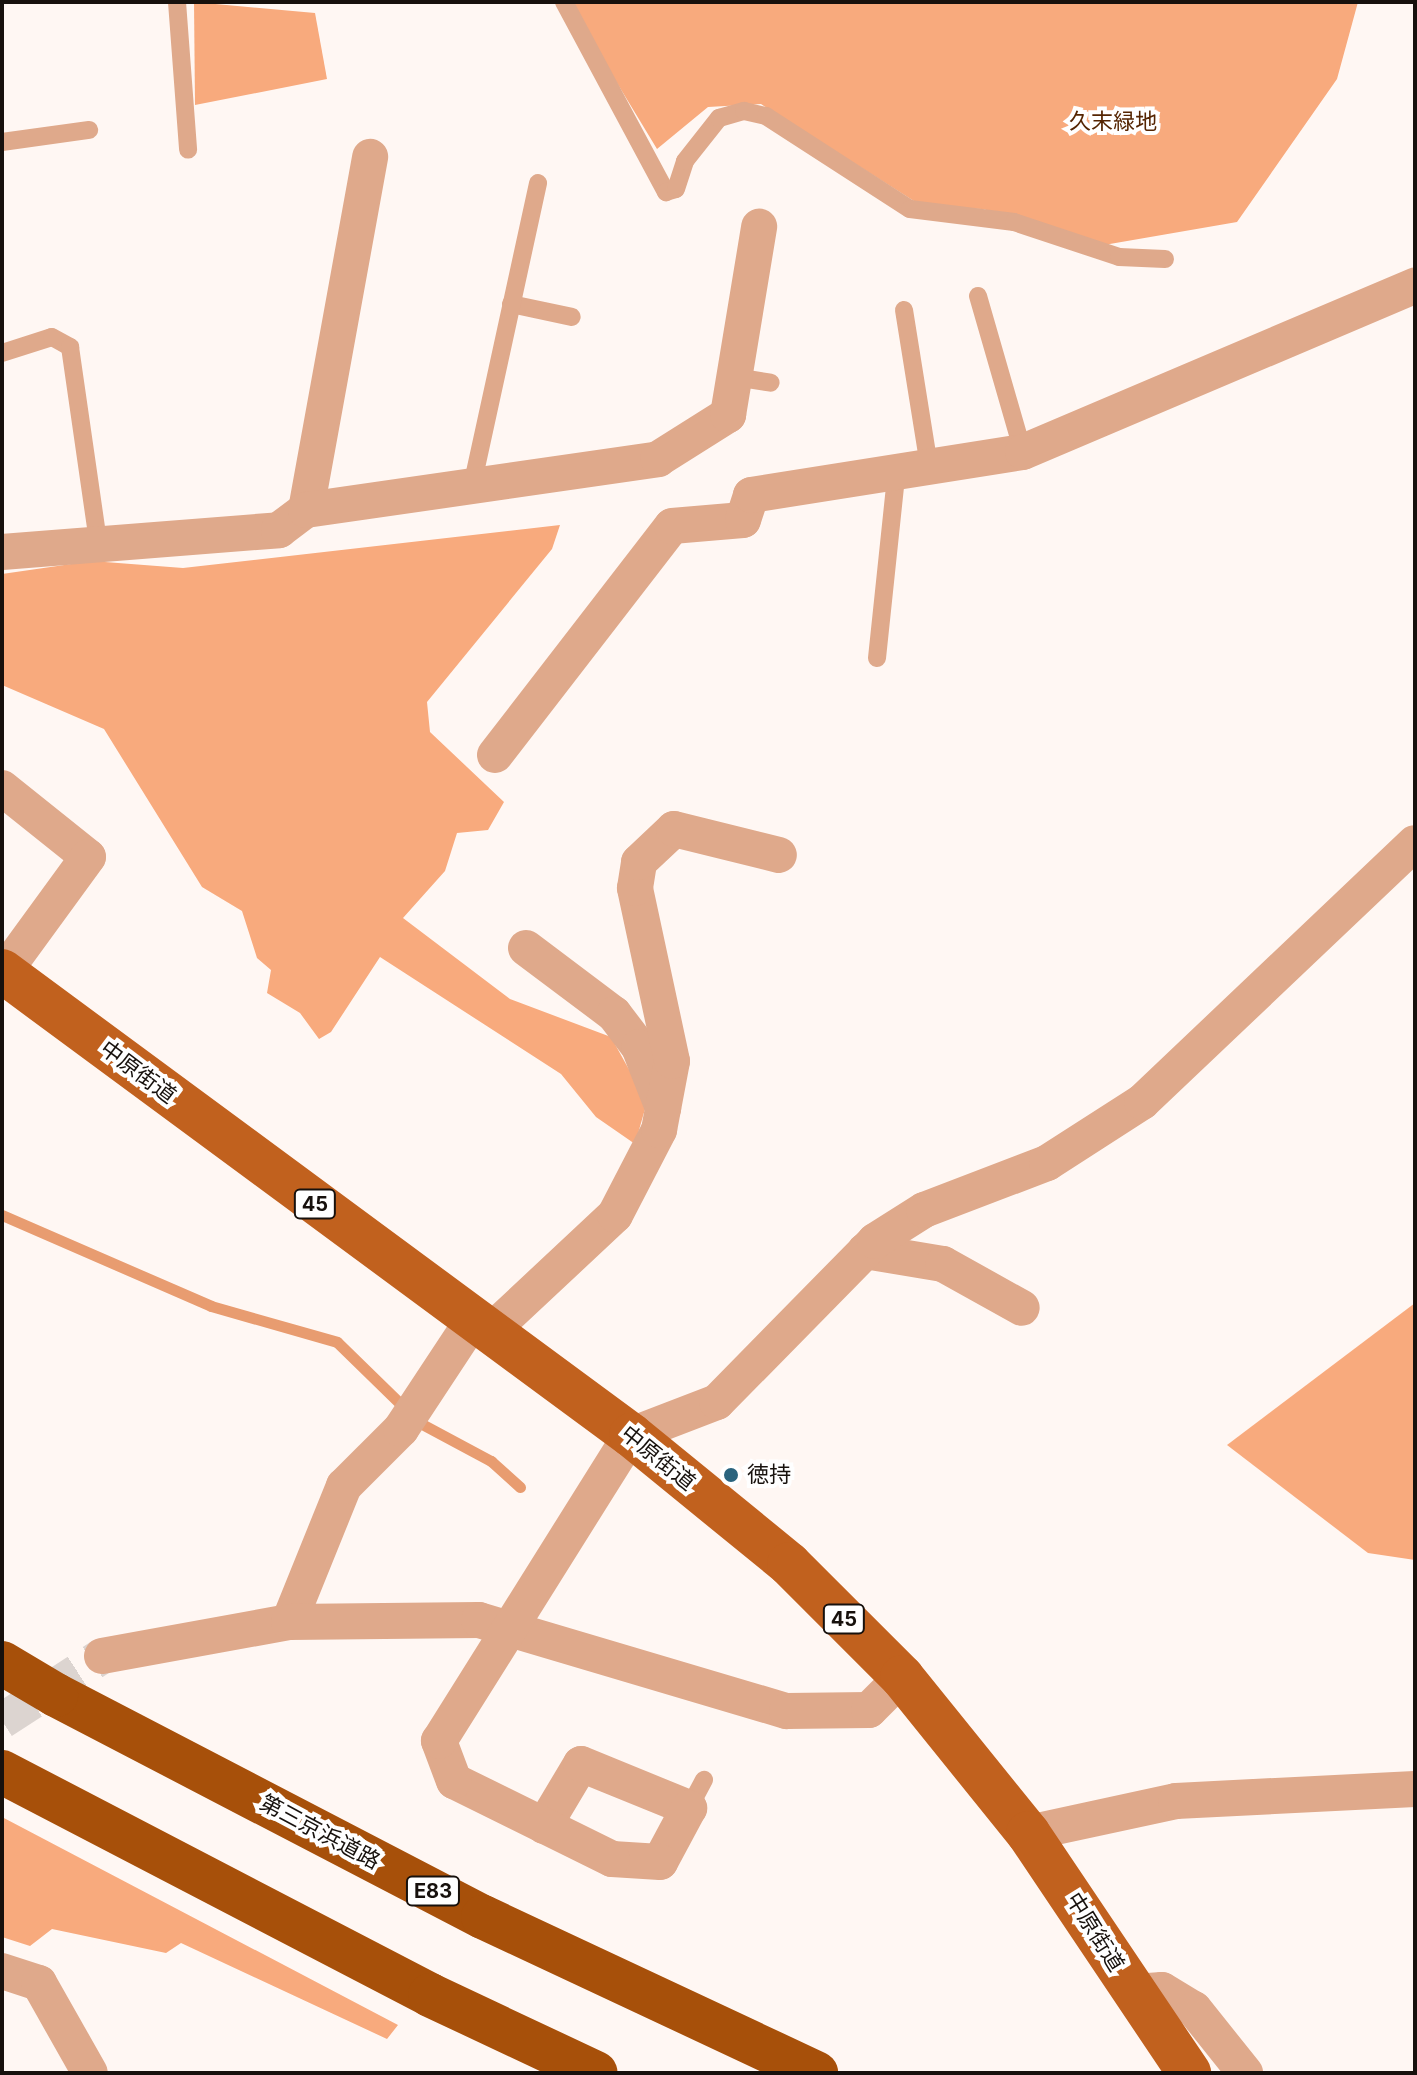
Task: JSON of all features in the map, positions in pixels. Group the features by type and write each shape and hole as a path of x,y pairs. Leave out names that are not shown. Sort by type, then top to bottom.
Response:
{"highway":[{"name":"第三京浜道路","path":"2,1663 56,1695 483,1917 816,2073"},
{"path":"2,1772 430,1995 596,2073"}],"main road":[{"name":"中原街道","path":"3,972 631,1435 789,1564 902,1677 1028,1833 1189,2073"}],"street":[{"path":"306,510 370,157"},
{"path":"2,552 279,530 306,510 658,459 728,415 759,227"},
{"path":"495,755 672,526 743,520 751,495 913,474 1023,452 1415,286"},
{"path":"2,788 88,857 3,972"},
{"path":"289,1622 344,1486 401,1429 481,1326 615,1215 646,1166 663,1108 672,1061 635,888 639,862 674,829 779,855"},
{"path":"544,1826 581,1764 697,1794 660,1862 612,1859 544,1826 454,1781 439,1741 631,1435 717,1402 865,1251 924,1210 1047,1163 1142,1102 1415,843"},
{"path":"526,948 614,1014 639,1047 663,1108"},
{"path":"865,1251 943,1264 1022,1308"},
{"path":"102,1656 289,1622 510,1625 787,1711 869,1710 902,1677"},
{"path":"1028,1833 1176,1801 1415,1789"},
{"path":"2,1971 39,1983 90,2073"},
{"path":"1134,1992 1162,1990 1194,2009 1245,2073"}],"lane":[{"path":"177,2 188,150"},
{"path":"564,2 666,192 676,189 685,161 719,118 744,111 766,116 910,209 1014,222 1119,257 1165,259"},
{"path":"2,142 89,130"},
{"path":"472,486 538,183"},
{"path":"978,296 1023,452"},
{"path":"511,304 572,317"},
{"path":"877,658 913,474 904,310"},
{"path":"2,353 52,337 70,347 98,542"},
{"path":"735,377 771,383"}],"green space":[{"path":"194,2 315,13 327,79 195,105"},
{"name":"久末緑地","path":"568,2 1358,2 1337,79 1237,222 1104,245 983,209 925,208 761,104 708,107 657,149"},
{"path":"560,525 552,549 427,702 430,732 504,802 488,830 457,833 445,871 403,918 510,999 611,1037 647,1102 635,1144 596,1117 561,1074 380,957 331,1032 319,1039 300,1013 267,993 271,970 257,958 242,911 202,887 104,729 2,685 2,574 92,561 183,568"},
{"path":"1415,1303 1415,1560 1368,1553 1227,1445"},
{"path":"2,1817 398,2025 387,2039 181,1943 166,1953 52,1929 30,1946 2,1937"}],"waterway":[{"path":"2,1215 211,1306 337,1342 420,1423 491,1461 520,1487"}],"tunnel":[{"path":"2,1721 102,1656"}],"place":[{"name":"徳持","path":"731,1475"}]}
